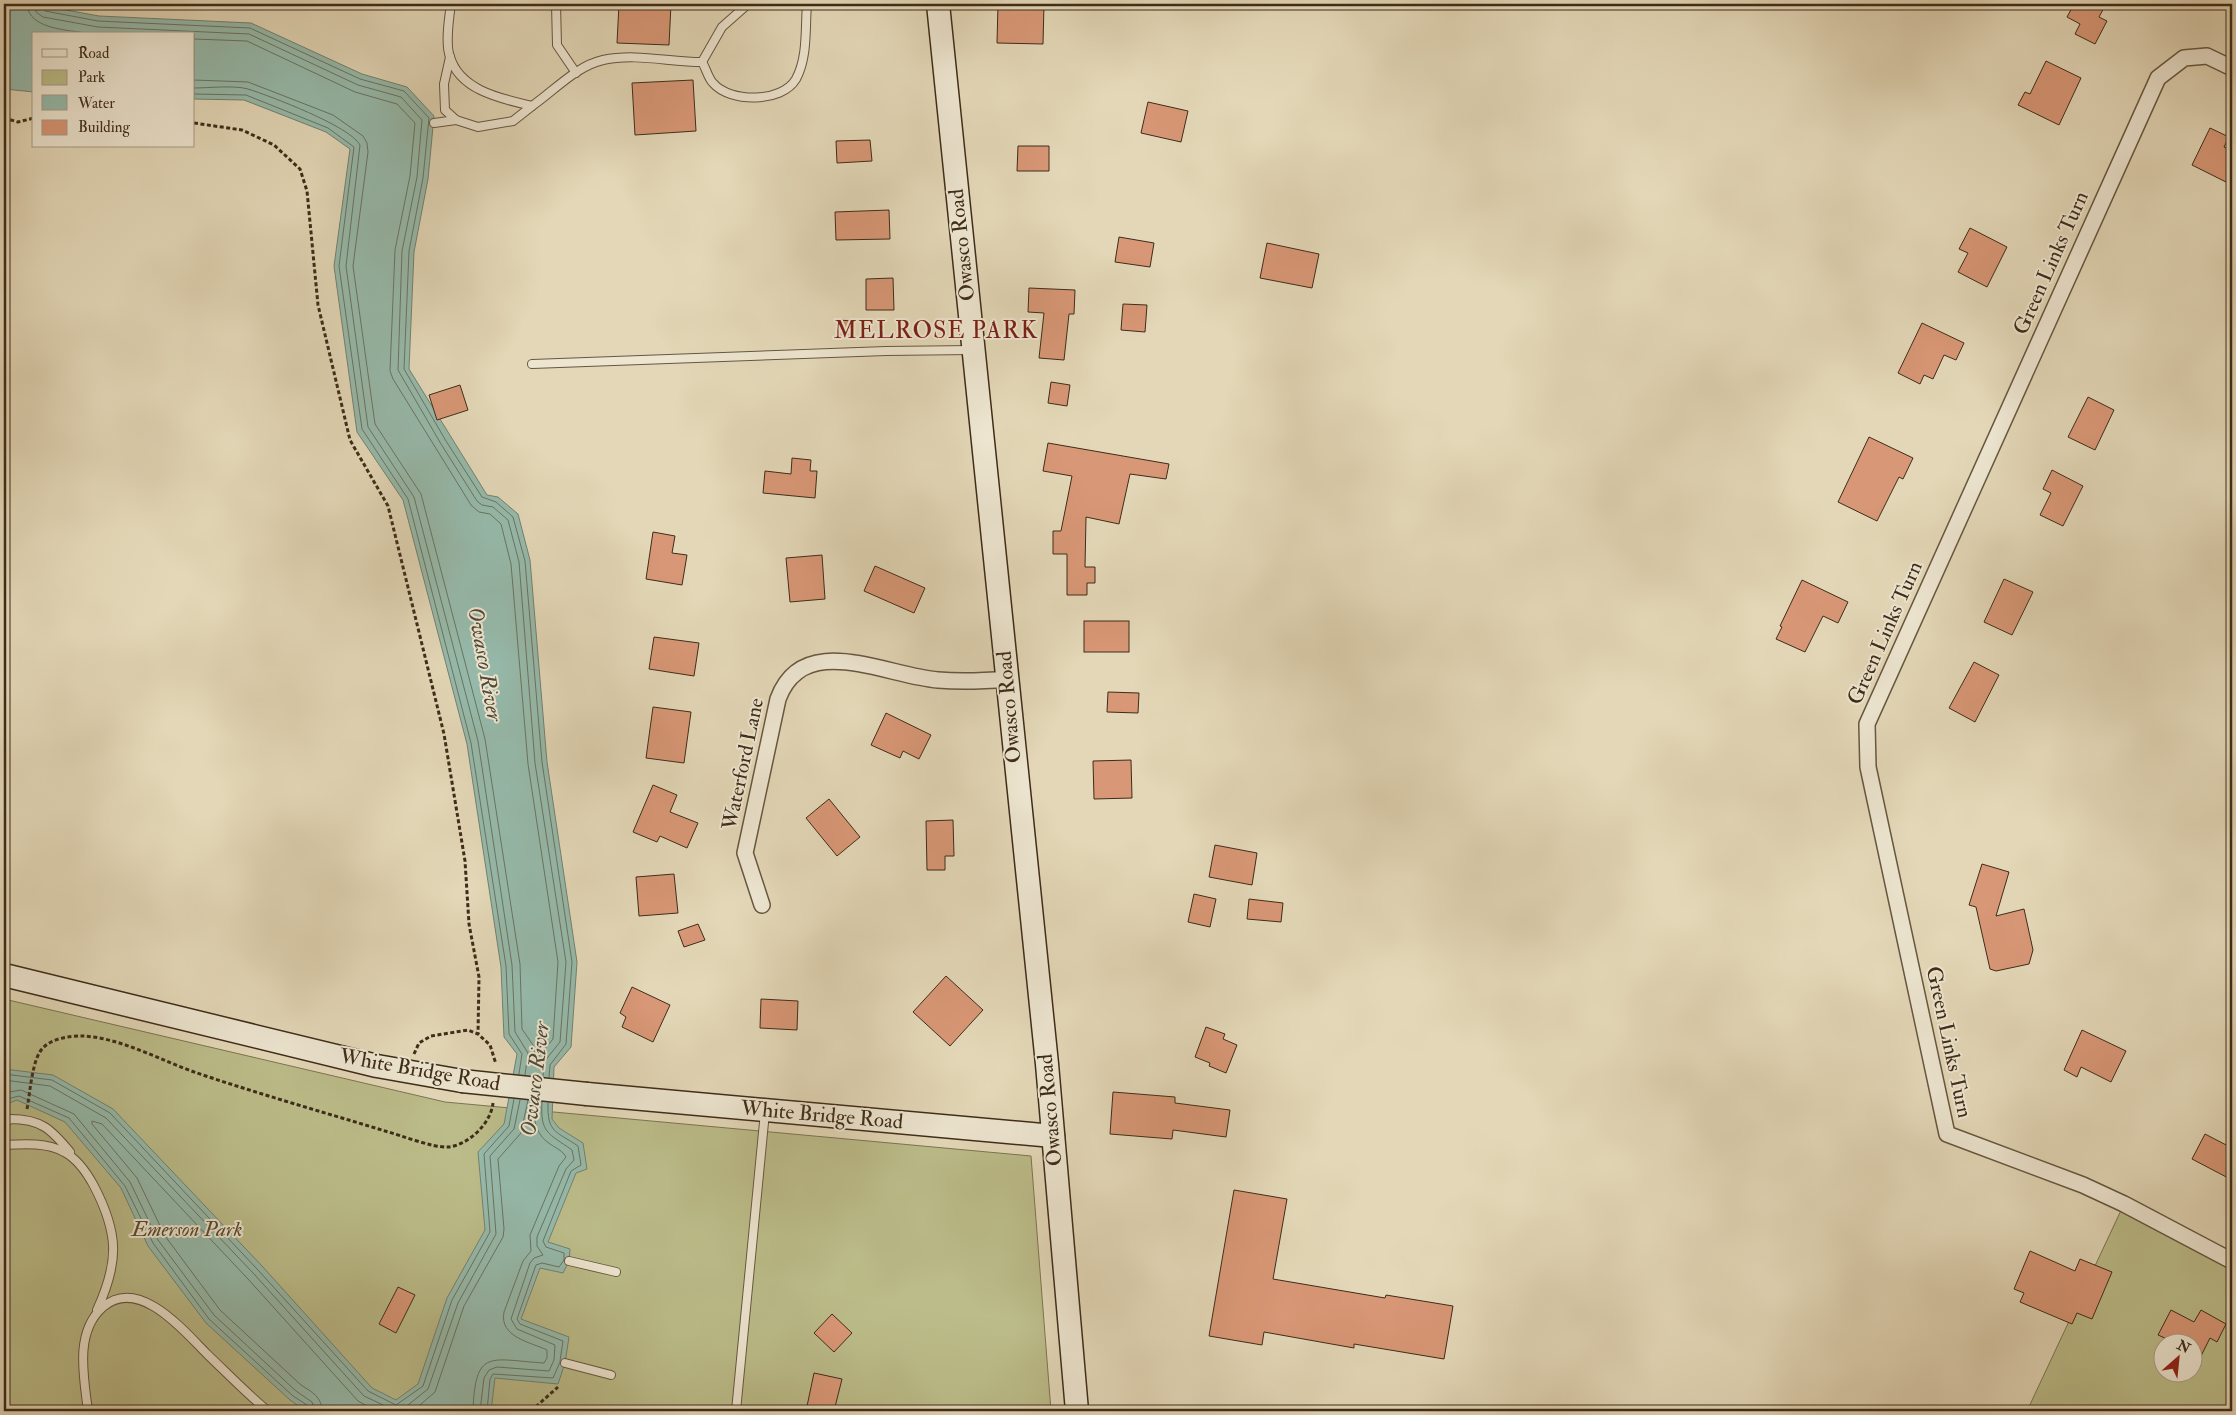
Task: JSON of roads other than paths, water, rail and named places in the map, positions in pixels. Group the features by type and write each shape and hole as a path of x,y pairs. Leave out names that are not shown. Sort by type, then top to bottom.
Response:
{"main road":[{"name":"Owasco Road","path":"938,4 1053,1136 1077,1411"},
{"name":"White Bridge Road","path":"4,975 406,1072 462,1081 1053,1136"}],"street":[{"name":"Green Links Turn","path":"2232,68 2207,56 2184,58 2158,78 1867,724 1868,767 1947,1134 2083,1185 2124,1204 2232,1261"},
{"name":"Waterford Lane","path":"762,905 745,853 778,699 782,688 791,675 803,666 824,660 937,680 1007,679"}],"lane":[{"path":"451,4 448,23 450,57 444,84 445,110 456,120 478,127 513,121 576,73 602,60 641,57 702,62"},
{"path":"556,4 558,45 576,73"},
{"path":"702,62 722,27 748,4"},
{"path":"702,62 713,83 729,94 750,98 777,95 795,81 803,60 807,4"},
{"path":"450,57 464,80 497,98 532,106"},
{"path":"434,123 456,120"},
{"path":"532,364 876,351 973,350"},
{"path":"736,1411 765,1110"},
{"path":"4,1124 10,1119 25,1120 37,1122 52,1131 88,1175 109,1218 113,1239 111,1276 84,1340 83,1352 88,1411"},
{"path":"4,1145 28,1144 47,1146 64,1151 78,1163"},
{"path":"569,1261 616,1272"},
{"path":"95,1314 114,1300 132,1298 162,1311 174,1319 268,1411"},
{"path":"565,1363 611,1375"}],"water":[{"name":"Owasco River","path":"4,4 33,4 99,16 251,23 362,74 407,87 434,116 428,179 414,252 409,369 487,495 498,497 518,514 530,560 547,762 577,962 571,1047 554,1067 552,1119 559,1128 583,1143 587,1169 576,1173 548,1242 570,1249 569,1261 563,1273 540,1268 521,1319 569,1337 565,1363 558,1384 495,1378 491,1411 306,1411 290,1400 206,1323 148,1246 121,1188 65,1122 17,1100 4,1105 4,1069 53,1075 113,1109 262,1266 372,1388 396,1400 418,1384 447,1298 485,1230 478,1152 504,1124 517,1054 504,1037 501,967 467,744 403,500 357,432 334,266 350,149 326,132 244,100 195,99 195,32 32,32 32,92 4,89"}],"district":[{"name":"MELROSE PARK","path":"936,330"}],"park label":[{"name":"Emerson Park","path":"187,1229"}]}
